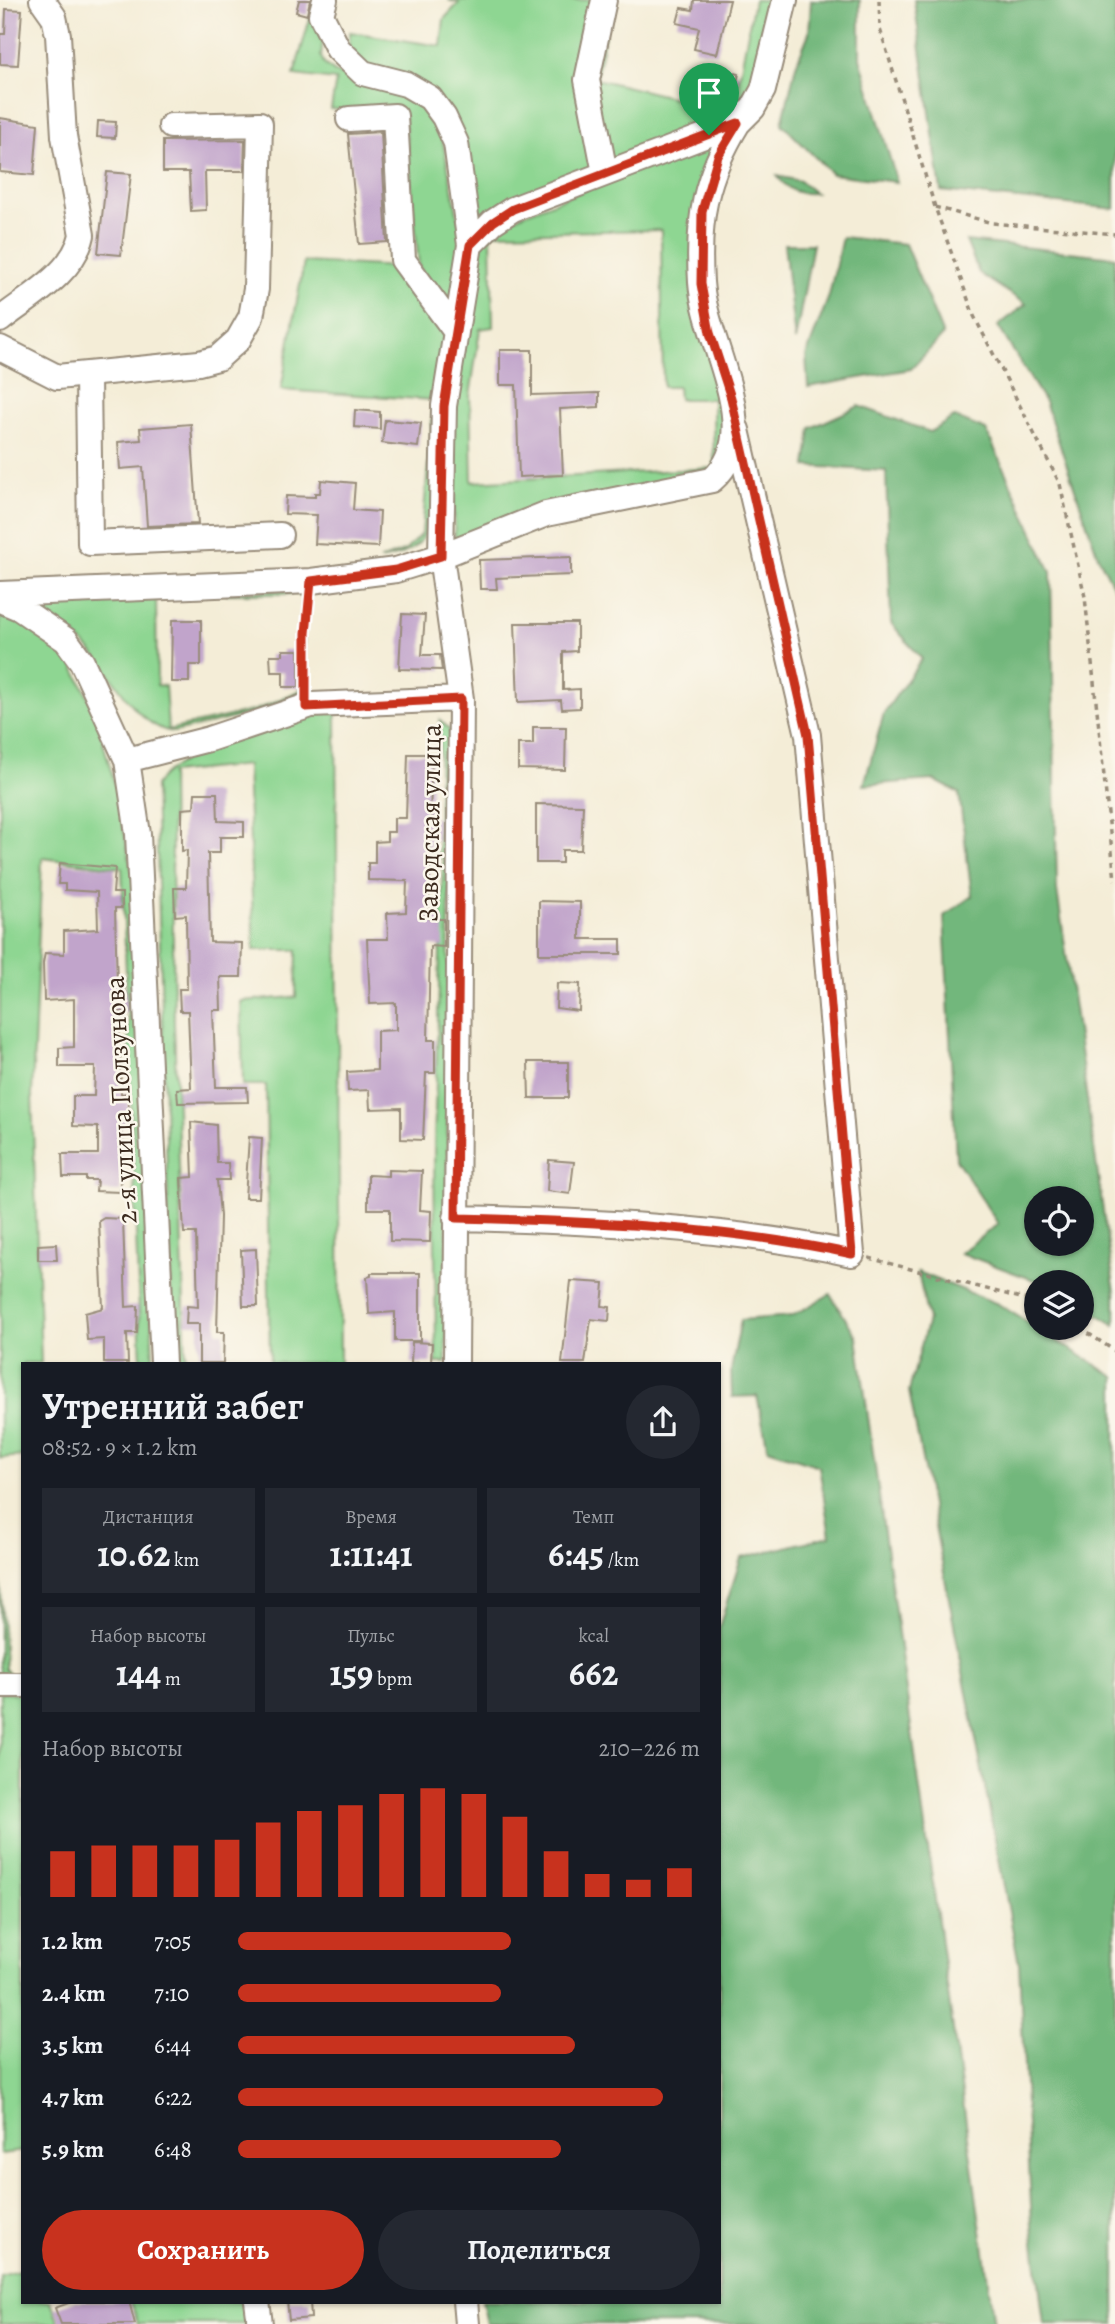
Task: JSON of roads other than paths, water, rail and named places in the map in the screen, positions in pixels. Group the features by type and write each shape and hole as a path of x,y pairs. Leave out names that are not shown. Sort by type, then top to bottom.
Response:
{"street":[{"path":"0,320 63,269 80,247 82,235 64,135 58,35 54,18 42,0"},
{"path":"604,0 587,80 605,173"},
{"path":"456,1218 695,1231 800,1243 852,1254 808,735 731,398 704,307 700,251 702,211 708,183 718,156 738,123 754,108 763,90 785,0"},
{"name":"Заводская улица","path":"323,8 338,49 363,73 406,84 430,98 444,117 456,143 470,245 444,406 441,556 461,699 456,1362"},
{"path":"349,119 395,116 403,260 456,332"},
{"path":"470,245 493,222 513,209 738,123"},
{"path":"0,348 57,377 88,376 199,363 218,358 238,340 251,317 256,289 260,124 171,126"},
{"path":"88,376 90,543 280,535"},
{"path":"0,594 311,581 396,570 441,556 546,514 712,480 731,456 737,430"},
{"name":"2-я улица Ползунова","path":"0,600 19,608 66,640 82,662 127,760 138,834 163,1362"},
{"path":"127,760 209,739 306,707 461,699"},
{"path":"0,1685 21,1685"},
{"path":"257,2304 260,2324"},
{"path":"465,2304 467,2324"}]}
